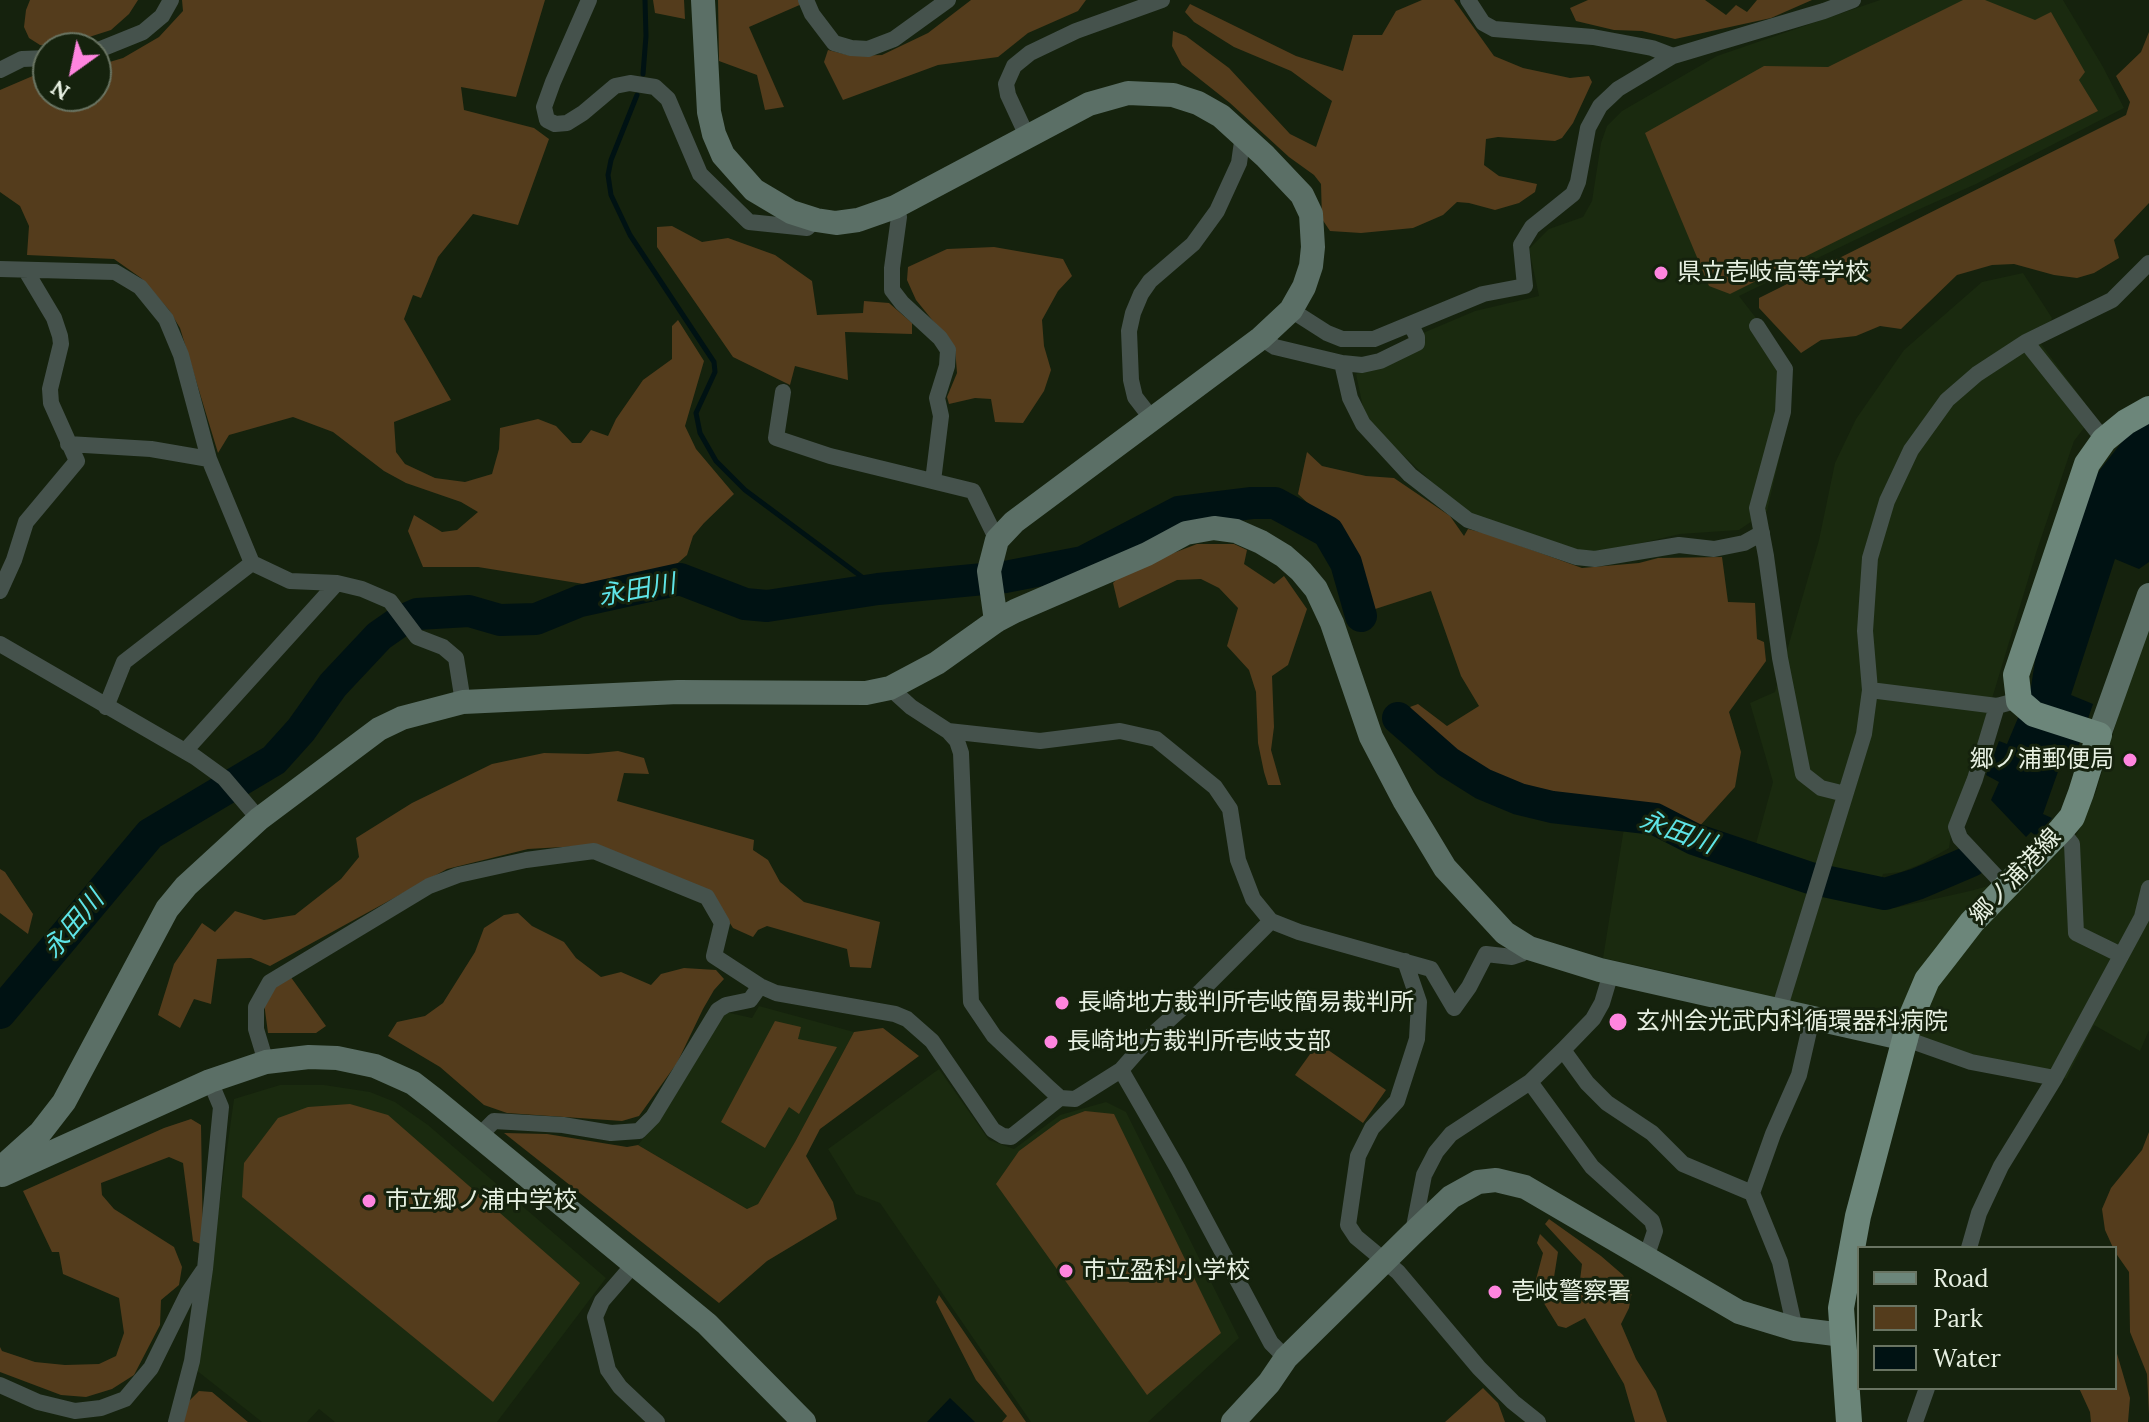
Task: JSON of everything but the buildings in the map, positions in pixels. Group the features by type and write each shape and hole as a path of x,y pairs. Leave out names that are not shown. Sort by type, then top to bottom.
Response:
{"main road":[{"path":"2092,733 2008,703 2016,687 2019,664 2087,464 2104,440 2149,409"},
{"name":"郷ノ浦港線","path":"1849,1422 1851,1335 1841,1308 1858,1216 1915,1006 1927,980 1972,922 2072,817 2092,733"}],"street":[{"path":"112,45 143,32 162,16 171,0"},
{"path":"589,0 544,107 547,120 555,124 567,123 615,86 630,83 655,87 668,99 700,174 749,222 807,228 816,220"},
{"path":"703,0 709,112 714,134 723,155 754,190 791,212 836,223 858,220 895,207 1089,104 1128,93 1150,92 1198,103 1221,116 1302,195 1311,214 1311,266 1291,310 1261,338 1014,522 997,540 989,581 996,621"},
{"path":"806,0 812,14 834,43 868,49 894,39 948,0"},
{"path":"1027,136 1008,95 1006,84 1014,66 1030,53 1076,31 1138,5 1162,0"},
{"path":"1468,0 1483,23 1494,29 1593,37 1652,48 1673,56"},
{"path":"1291,310 1342,339 1374,339 1483,294 1525,286 1521,245 1532,227 1573,194 1588,128 1600,106 1618,89 1673,56 1853,0"},
{"path":"0,70 22,59 32,59"},
{"path":"1152,419 1135,397 1131,380 1129,331 1133,313 1150,281 1193,244 1217,211 1239,163 1243,135"},
{"path":"895,207 899,217 892,290 948,350 947,366 937,398 941,416 933,481"},
{"path":"1779,1010 1864,734 1870,690 1865,631 1870,558 1887,501 1900,472 1911,450 1947,400 1987,367 2026,342 2112,300 2149,263"},
{"path":"0,269 115,272 140,287 166,319 181,355 209,459 252,563 290,581 337,583 390,601 417,637 443,647 456,658 463,702"},
{"path":"0,591 26,522 77,461 51,403 50,389 61,344 60,336 49,309 26,271"},
{"path":"1261,338 1275,347 1362,365 1380,361 1417,343 1411,325"},
{"path":"1757,326 1785,369 1783,412 1757,508 1780,658 1803,774 1821,788 1845,794"},
{"path":"2026,342 2104,440"},
{"path":"1342,363 1350,398 1363,424 1410,475 1468,520 1576,557 1595,559 1679,545 1714,549 1744,543 1762,533"},
{"path":"783,392 776,438 830,456 973,491 997,540"},
{"path":"68,444 151,449 209,459"},
{"path":"0,1169 40,1133 64,1102 167,909 186,886 259,819 379,729 402,718 463,702 678,692 866,693 890,688 937,663 996,621 1147,554 1186,533 1214,528 1236,531 1261,542 1293,563 1316,589 1332,623 1371,737 1404,800 1445,868 1497,925 1529,948 1611,973 1906,1039 1971,1062 2055,1078"},
{"path":"106,707 124,662 252,563"},
{"path":"185,751 337,583"},
{"path":"2092,733 2149,595"},
{"path":"0,644 185,751 224,778 259,819"},
{"path":"890,688 911,707 948,731 957,741 961,753 971,1002 994,1036 1060,1098 1075,1099 1121,1070 1151,1036 1271,921"},
{"path":"1870,690 2008,703 1956,827 1960,838 2007,888"},
{"path":"948,731 1040,741 1120,731 1156,739 1215,787 1230,809 1238,860 1253,899 1271,921 1299,932 1431,969 1454,1008 1486,954 1512,957 1529,948"},
{"path":"2061,830 2072,844 2076,933 2121,955"},
{"path":"266,1062 256,1029 256,1007 270,982 429,886 458,875 526,860 594,851 707,897 722,923 714,956 760,986 776,993 895,1014 907,1019 932,1041 993,1130 1003,1136 1011,1137 1060,1098"},
{"path":"1970,1246 1979,1213 2001,1166 2055,1078 2142,917 2149,888"},
{"path":"1405,961 1419,1002 1417,1039 1397,1101 1372,1128 1358,1156 1348,1225 1356,1237 1398,1272 1479,1368 1538,1422"},
{"path":"1412,1234 1424,1175 1436,1152 1451,1134 1530,1082 1563,1050 1593,1019 1602,1003 1611,973"},
{"path":"479,1136 494,1121 563,1125 611,1133 639,1131 653,1117 718,1010 750,1000 760,986"},
{"path":"1795,1329 1780,1262 1752,1193 1799,1075 1812,1018"},
{"path":"1563,1050 1587,1083 1607,1103 1652,1133 1683,1164 1752,1193"},
{"path":"0,1176 210,1081 266,1062 309,1057 337,1058 375,1066 413,1083 707,1324 804,1422"},
{"path":"1121,1070 1271,1343 1286,1358"},
{"path":"176,1422 192,1361 205,1269 221,1107 210,1081"},
{"path":"1530,1082 1592,1167 1652,1221 1655,1231 1646,1258"},
{"path":"1233,1422 1269,1383 1286,1358 1412,1234 1464,1188 1478,1182 1496,1180 1525,1187 1739,1312 1795,1329 1851,1335"},
{"path":"634,1264 602,1301 595,1317 608,1370 620,1387 657,1422"},
{"path":"0,1385 38,1402 75,1411 101,1408 125,1399 151,1368 188,1293 205,1269"},
{"path":"1915,1422 1926,1390"},
{"path":"1513,1402 1516,1422"}],"shaded area":[{"name":"県立壱岐高等学校","path":"1880,0 2063,0 2124,108 1976,184 1739,296 1790,362 1790,412 1767,511 1739,530 1680,534 1590,555 1480,521 1450,499 1377,431 1364,412 1356,374 1420,346 1423,333 1475,311 1539,296 1529,249 1549,229 1583,217 1592,201 1601,143 1607,126 1622,111 1717,56"},
{"path":"2023,273 2052,318 2041,344 2094,415 2074,441 2037,550 1949,848 1901,872 1883,874 1880,883 1754,851 1773,782 1750,703 1775,692 1819,540 1835,463 1856,419 1904,350 1982,282"},
{"path":"2149,624 2149,1030 2140,1051 2094,1025 2066,1079 2053,1072 2006,1067 1685,976 1603,958 1624,828 1652,828 1708,857 1894,908 2039,872 2077,834 2096,792 2137,651"},
{"path":"759,1006 854,1032 758,1204 747,1209 638,1145 656,1123 721,1011 752,1018"},
{"name":"市立盈科小学校","path":"939,1069 989,1140 1014,1149 1060,1115 1106,1102 1126,1112 1239,1338 1148,1422 1031,1422 880,1203 856,1194 828,1149"},
{"name":"市立郷ノ浦中学校","path":"280,1085 324,1085 370,1092 395,1102 428,1125 606,1278 497,1422 335,1422 319,1409 307,1422 262,1422 196,1370 234,1099"}],"green space":[{"path":"30,0 138,0 129,14 111,30 32,32 32,40 24,27"},
{"path":"182,0 545,0 516,97 461,87 464,110 534,128 549,139 518,225 473,214 438,257 421,298 413,295 404,319 451,400 394,422 396,452 405,464 435,478 465,482 492,474 499,449 500,428 538,419 556,426 572,443 581,443 591,430 608,436 643,380 672,359 672,326 678,320 704,361 685,426 696,449 734,494 693,536 687,555 664,575 596,586 478,567 423,567 408,531 414,515 442,532 457,530 478,512 461,502 406,483 384,471 333,432 293,417 229,435 218,453 180,328 141,278 114,259 27,255 29,226 20,206 0,192 0,90 32,76 32,112 112,112 112,61 159,37 183,11"},
{"path":"653,0 684,0 685,19 655,13"},
{"path":"718,0 811,0 749,27 784,107 765,110 757,75 719,61"},
{"path":"971,0 1086,0 1078,11 1028,33 998,57 938,65 843,100 824,62 828,50 852,56 882,55 928,33"},
{"path":"1422,0 1454,0 1494,56 1523,68 1570,78 1589,76 1592,82 1573,123 1562,138 1555,141 1486,139 1484,165 1499,176 1537,184 1535,192 1519,203 1495,210 1457,202 1443,215 1413,228 1361,233 1330,231 1322,219 1321,184 1314,175 1182,65 1172,46 1173,31 1186,36 1229,68 1290,134 1316,147 1332,101 1291,71 1234,47 1194,22 1185,12 1190,4 1296,56 1343,71 1353,35 1382,35 1396,11"},
{"path":"1588,0 1705,0 1726,15 1736,5 1747,12 1757,0 1812,0 1771,18 1675,39 1576,21 1570,8"},
{"path":"1963,0 1985,0 2035,20 2051,12 2085,72 2079,80 2098,111 1730,294 1709,286 1645,133 1764,66 1828,67"},
{"path":"2149,32 2149,203 2114,240 2119,258 2094,273 2077,278 2014,264 1992,265 1957,275 1901,329 1880,326 1856,336 1821,340 1801,353 1759,308 1759,298 2126,115 2130,102 2116,76 2141,52"},
{"path":"672,226 702,242 728,238 775,255 812,281 817,315 863,313 864,301 889,303 912,323 912,334 845,332 848,380 795,366 790,385 733,357 657,247 657,227"},
{"path":"994,247 1063,259 1072,276 1058,291 1042,320 1044,346 1051,370 1044,391 1023,423 995,422 991,399 975,398 949,404 947,397 957,373 955,348 916,300 907,280 908,267 947,249"},
{"path":"1307,452 1322,466 1366,476 1394,478 1450,516 1464,536 1468,529 1488,534 1582,568 1639,563 1658,558 1722,557 1728,602 1755,603 1757,639 1764,642 1766,661 1729,712 1741,752 1735,787 1698,828 1614,805 1555,801 1523,794 1486,779 1434,743 1410,707 1418,704 1447,726 1479,706 1461,676 1431,591 1369,611 1340,533 1298,494"},
{"path":"1197,544 1234,544 1247,550 1244,564 1274,584 1284,576 1307,609 1288,665 1272,676 1274,727 1271,750 1281,785 1268,785 1258,743 1256,692 1249,670 1227,646 1238,608 1219,588 1201,579 1177,580 1119,608 1113,583 1124,572"},
{"path":"618,751 644,758 649,774 624,773 617,801 754,840 753,850 768,860 780,882 804,902 880,922 871,968 850,967 847,949 767,926 758,930 753,937 733,928 710,892 598,845 528,849 447,869 270,966 251,958 217,959 211,1004 194,999 180,1028 158,1015 174,964 202,923 215,932 235,911 264,920 295,915 341,879 359,857 356,838 412,803 492,764 544,753"},
{"path":"0,869 33,914 28,934 0,913"},
{"path":"518,913 532,926 564,942 576,958 601,977 621,972 651,985 661,974 684,968 716,970 724,979 703,1009 677,1063 639,1116 622,1121 507,1113 484,1105 440,1067 388,1036 397,1022 425,1016 443,1003 475,952 484,928 504,915"},
{"path":"290,976 326,1026 316,1033 268,1033 264,1003 270,990"},
{"path":"775,1021 801,1027 798,1039 837,1047 799,1114 789,1107 765,1148 721,1122"},
{"path":"883,1028 919,1056 820,1129 806,1156 833,1202 837,1219 767,1261 719,1303 504,1133 547,1134 627,1147 638,1145 747,1209 758,1204 854,1032"},
{"path":"1318,1043 1386,1090 1363,1123 1295,1075"},
{"path":"350,1104 388,1115 580,1283 493,1402 242,1197 244,1163 278,1118 308,1107"},
{"path":"1085,1111 1114,1114 1221,1333 1147,1395 996,1184 1019,1151 1061,1120"},
{"path":"191,1119 201,1125 203,1245 193,1241 183,1163 169,1157 101,1183 102,1195 114,1209 174,1247 182,1267 179,1285 161,1300 160,1325 134,1375 112,1389 86,1397 61,1395 0,1372 0,1347 2,1351 35,1362 99,1364 116,1356 124,1333 119,1298 63,1274 59,1252 52,1252 23,1191"},
{"path":"2149,1132 2149,1414 2147,1374 2130,1332 2129,1272 2117,1255 2117,1246 2112,1246 2105,1230 2102,1209 2111,1188 2142,1150"},
{"path":"1549,1219 1623,1275 1632,1291 1629,1308 1621,1324 1636,1359 1656,1391 1667,1422 1635,1422 1624,1384 1585,1318 1566,1328 1558,1326 1534,1287 1543,1253 1537,1243 1540,1234 1558,1252 1551,1296 1577,1304 1582,1264 1545,1224"},
{"path":"939,1295 1026,1422 1002,1422 1007,1416 976,1380 936,1302"},
{"path":"2117,1354 2130,1398 2128,1422 2091,1422 2080,1390 2117,1390"},
{"path":"1483,1388 1498,1403 1505,1422 1445,1422"},
{"path":"199,1391 212,1392 248,1422 182,1422 188,1402"}],"water":[{"path":"2149,422 2149,562 2139,569 2115,559 2071,695 2093,704 2071,768 2060,766 2043,814 2052,818 2036,836 2031,832 2026,837 1991,800 1999,782 1986,775 1999,741 2007,744 2031,687 2036,654 2096,475 2125,438"},
{"path":"950,1398 975,1422 927,1422"}],"waterway":[{"path":"643,74 645,0"},
{"path":"637,95 611,160 608,175 611,195 630,235 714,362 715,372 696,413 700,433 716,461 745,490 878,589"},
{"name":"永田川","path":"0,1013 150,834 274,760 301,730 333,685 379,636 417,614 469,611 500,620 536,619 580,601 680,579 745,604 767,606 878,589 1005,577 1083,562 1179,512 1275,503 1328,532 1346,563 1361,616"},
{"name":"永田川","path":"1398,718 1448,762 1483,784 1519,799 1552,807 1655,819 1694,839 1810,878 1885,894 1971,861"}],"place":[{"name":"県立壱岐高等学校","path":"1661,273"},
{"name":"郷ノ浦郵便局","path":"2130,760"},
{"name":"長崎地方裁判所壱岐簡易裁判所","path":"1062,1003"},
{"name":"玄州会光武内科循環器科病院","path":"1618,1022"},
{"name":"長崎地方裁判所壱岐支部","path":"1051,1042"},
{"name":"市立郷ノ浦中学校","path":"369,1201"},
{"name":"市立盈科小学校","path":"1066,1271"},
{"name":"壱岐警察署","path":"1495,1292"}]}
